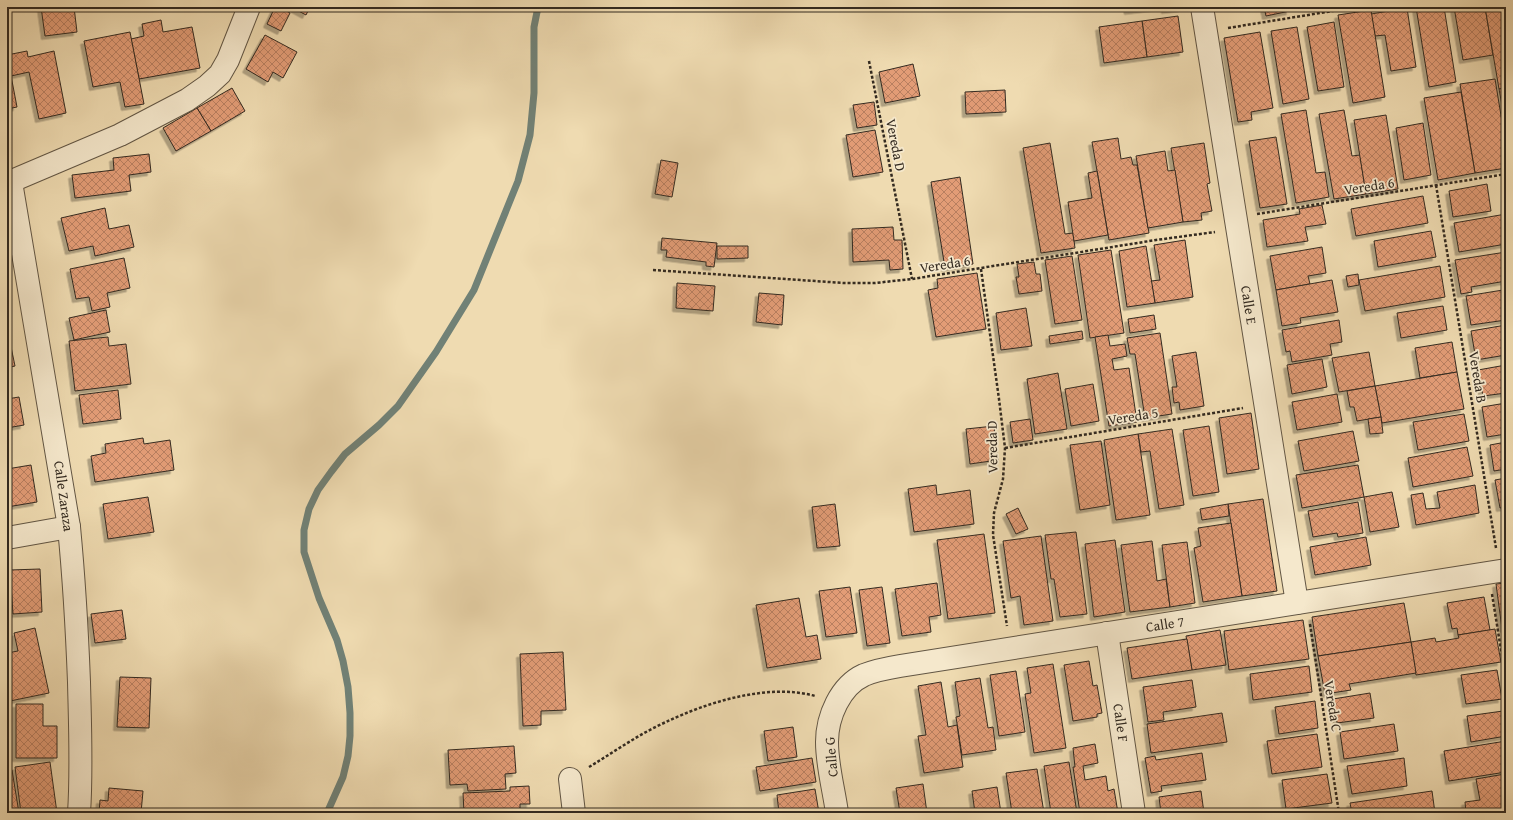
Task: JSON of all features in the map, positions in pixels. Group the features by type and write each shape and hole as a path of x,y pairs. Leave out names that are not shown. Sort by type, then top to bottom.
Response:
{"street":[{"path":"9,183 120,135 187,100 207,86 220,74 228,60 249,7"},
{"name":"Calle E","path":"1202,7 1265,405 1302,602"},
{"name":"Calle Zaraza","path":"9,183 69,527 75,585 81,788 79,813"},
{"path":"7,538 69,527"},
{"name":"Calle 7","path":"837,702 853,682 878,670 1498,571"},
{"name":"Calle F","path":"1107,633 1134,813"},
{"name":"Calle G","path":"837,702 832,716 827,742 837,813"},
{"path":"570,779 574,813"}],"path":[{"path":"1206,31 1356,7"},
{"name":"Vereda D","path":"869,61 912,280"},
{"name":"Vereda 6","path":"653,270 844,283 875,283 912,280 1156,240 1506,174"},
{"name":"Vereda B","path":"1436,186 1498,571 1506,680"},
{"name":"Vereda D","path":"980,269 999,399 1004,448 1003,479 994,513 993,535 1010,648"},
{"name":"Vereda 5","path":"1004,448 1265,405"},
{"name":"Vereda C","path":"1302,602 1339,813"},
{"path":"570,779 629,742 665,722 726,700 760,693 783,692 811,695 837,702"}],"building":[{"path":"41,7 74,7 77,32 45,36"},
{"path":"275,7 279,7 290,13 281,31 267,24"},
{"path":"291,7 310,7 306,15"},
{"path":"1127,7 1160,7 1128,11"},
{"path":"1165,7 1182,7 1182,8 1165,10"},
{"path":"1264,7 1289,7 1290,11 1266,16"},
{"path":"1416,7 1444,7 1456,82 1429,87"},
{"path":"1454,7 1485,7 1493,55 1463,60"},
{"path":"1485,7 1506,7 1506,88 1499,89"},
{"path":"1407,8 1416,67 1391,71 1385,35 1375,36 1371,14"},
{"path":"1371,10 1385,97 1353,103 1338,15"},
{"path":"1178,16 1183,52 1147,57 1142,21"},
{"path":"161,20 163,32 192,27 200,68 139,79 131,39 144,36 142,24"},
{"path":"1142,21 1147,57 1104,63 1099,27"},
{"path":"1334,22 1344,87 1318,91 1307,27"},
{"path":"1297,27 1309,99 1283,104 1271,31"},
{"path":"130,32 144,104 125,107 120,82 93,87 84,41"},
{"path":"1260,32 1273,108 1251,112 1252,120 1238,122 1224,38"},
{"path":"265,35 297,52 283,78 273,72 268,82 246,69"},
{"path":"27,51 28,57 54,51 66,113 39,119 29,72 11,76 7,55"},
{"path":"8,60 17,107 7,109 7,61"},
{"path":"913,64 920,96 885,103 879,72"},
{"path":"1495,79 1506,146 1506,168 1475,173 1460,84"},
{"path":"232,88 245,111 211,131 197,108"},
{"path":"1506,88 1506,111 1503,111 1499,89"},
{"path":"1005,90 1006,112 966,114 965,92"},
{"path":"1461,92 1475,173 1438,180 1424,98"},
{"path":"874,102 877,125 857,128 853,105"},
{"path":"197,108 211,131 176,151 163,128"},
{"path":"1306,110 1316,173 1325,172 1329,197 1296,203 1281,114"},
{"path":"1344,110 1352,156 1360,155 1366,194 1334,199 1319,114"},
{"path":"1386,115 1398,189 1366,194 1354,120"},
{"path":"1423,123 1431,175 1404,180 1396,128"},
{"path":"875,130 883,172 853,177 846,135"},
{"path":"1276,137 1287,204 1260,208 1249,141"},
{"path":"1118,138 1121,159 1131,157 1133,165 1137,165 1149,233 1109,240 1092,142"},
{"path":"1050,143 1065,234 1073,233 1075,248 1041,253 1023,148"},
{"path":"1204,143 1210,183 1207,184 1212,211 1201,213 1202,220 1183,222 1171,148"},
{"path":"1165,151 1168,171 1175,170 1183,222 1148,228 1136,156"},
{"path":"149,154 151,172 129,175 131,191 75,198 72,175 114,170 113,158"},
{"path":"661,160 678,163 672,197 655,194"},
{"path":"1097,171 1108,235 1074,241 1068,202 1092,198 1088,173"},
{"path":"960,177 973,264 945,268 931,182"},
{"path":"1487,184 1491,211 1453,217 1449,191"},
{"path":"1423,196 1428,223 1356,236 1351,209"},
{"path":"1322,205 1326,224 1305,227 1308,241 1267,247 1263,220 1300,214 1299,209"},
{"path":"105,208 109,229 129,225 134,247 95,256 93,246 69,251 61,218"},
{"path":"1506,214 1506,244 1459,252 1454,223"},
{"path":"893,227 894,240 902,240 903,269 890,270 889,260 853,262 852,229"},
{"path":"1431,231 1436,257 1378,267 1374,241"},
{"path":"662,238 717,243 714,267 706,266 706,262 666,257 667,250 661,250"},
{"path":"1185,240 1193,297 1155,303 1151,281 1160,280 1154,245"},
{"path":"717,246 748,246 748,258 717,259"},
{"path":"1146,246 1155,303 1127,307 1119,251"},
{"path":"1322,247 1326,273 1308,276 1310,284 1276,290 1270,256"},
{"path":"1111,250 1124,333 1090,338 1078,255"},
{"path":"1506,252 1506,281 1471,287 1472,292 1461,294 1455,260"},
{"path":"1072,256 1082,320 1055,324 1045,260"},
{"path":"124,258 130,288 107,293 110,307 92,311 89,297 76,299 70,269"},
{"path":"1034,262 1036,274 1040,274 1042,291 1019,294 1016,277 1019,277 1017,264"},
{"path":"1440,266 1445,297 1365,311 1359,280"},
{"path":"977,273 986,329 936,337 928,290 938,288 937,279"},
{"path":"1358,274 1359,285 1348,287 1346,276"},
{"path":"1332,280 1338,312 1300,318 1301,323 1282,326 1276,290"},
{"path":"677,283 715,286 713,311 676,308"},
{"path":"1503,290 1506,320 1471,325 1466,296"},
{"path":"759,293 784,295 782,325 756,322"},
{"path":"1443,306 1447,330 1401,338 1397,313"},
{"path":"1026,308 1032,346 1001,350 996,313"},
{"path":"106,310 110,332 74,340 69,318"},
{"path":"1154,315 1156,329 1130,333 1128,319"},
{"path":"1339,320 1342,342 1330,344 1332,355 1292,362 1290,351 1286,352 1282,330"},
{"path":"1506,325 1506,355 1476,360 1471,331"},
{"path":"1082,331 1083,339 1050,344 1049,336"},
{"path":"1160,333 1172,414 1145,418 1135,354 1130,354 1127,338"},
{"path":"1108,335 1110,346 1125,344 1127,356 1112,359 1114,370 1129,368 1137,422 1109,426 1095,337"},
{"path":"108,337 109,346 126,344 131,384 75,391 69,341"},
{"path":"10,342 15,366 7,368 7,343"},
{"path":"1452,342 1457,372 1420,378 1415,348"},
{"path":"1196,352 1204,406 1180,410 1179,402 1174,403 1172,387 1177,387 1172,356"},
{"path":"1369,352 1375,386 1339,392 1332,358"},
{"path":"1322,359 1327,387 1292,394 1287,365"},
{"path":"1506,365 1506,393 1483,396 1478,370"},
{"path":"1457,372 1464,409 1382,423 1375,386"},
{"path":"1058,373 1067,429 1035,434 1027,379"},
{"path":"1093,384 1099,421 1071,426 1065,389"},
{"path":"1375,386 1381,417 1357,421 1354,407 1350,407 1347,391"},
{"path":"118,390 121,419 83,424 79,395"},
{"path":"1337,394 1342,422 1297,430 1292,402"},
{"path":"19,397 24,425 7,428 7,399"},
{"path":"1506,403 1506,434 1487,437 1482,407"},
{"path":"1251,413 1259,469 1227,474 1219,418"},
{"path":"1464,414 1469,441 1418,450 1413,422"},
{"path":"1381,417 1383,433 1370,434 1368,419"},
{"path":"1030,419 1033,440 1013,443 1010,422"},
{"path":"994,426 998,460 970,464 966,429"},
{"path":"1209,426 1219,492 1193,496 1183,430"},
{"path":"1172,429 1184,505 1159,509 1150,451 1141,452 1138,434"},
{"path":"1353,431 1359,461 1304,471 1298,441"},
{"path":"1138,434 1150,515 1116,520 1104,440"},
{"path":"143,438 144,444 170,440 174,470 95,482 91,456 106,453 105,444"},
{"path":"1101,441 1110,505 1080,510 1070,445"},
{"path":"1506,442 1506,469 1494,471 1490,445"},
{"path":"1467,447 1473,476 1413,487 1408,458"},
{"path":"31,465 37,502 7,507 7,469"},
{"path":"1358,465 1364,497 1302,508 1296,475"},
{"path":"1506,478 1506,507 1500,508 1495,480"},
{"path":"936,485 937,495 970,490 974,524 914,532 908,489"},
{"path":"1475,485 1479,513 1416,525 1411,495 1423,493 1426,509 1440,508 1437,492"},
{"path":"1392,492 1399,527 1370,532 1364,497"},
{"path":"148,497 154,532 108,539 103,504"},
{"path":"1263,499 1277,591 1242,596 1228,504"},
{"path":"1358,502 1363,533 1338,537 1337,533 1313,537 1308,511"},
{"path":"835,504 840,546 817,548 812,507"},
{"path":"1228,504 1229,516 1202,520 1200,509"},
{"path":"1018,508 1028,529 1016,534 1006,514"},
{"path":"1231,523 1242,596 1203,602 1194,548 1201,546 1198,528"},
{"path":"1076,532 1087,614 1060,617 1054,579 1051,579 1045,535"},
{"path":"984,534 995,613 948,619 937,540"},
{"path":"1041,536 1053,621 1024,625 1020,596 1011,598 1003,541"},
{"path":"1366,537 1371,565 1315,575 1310,547"},
{"path":"1115,540 1125,612 1094,617 1085,544"},
{"path":"1152,541 1157,581 1166,579 1170,607 1130,612 1121,545"},
{"path":"1187,542 1195,603 1170,607 1162,545"},
{"path":"40,569 42,612 13,614 10,570"},
{"path":"937,583 941,615 929,617 931,632 902,636 895,589"},
{"path":"1506,583 1506,628 1502,629 1496,584"},
{"path":"850,587 857,633 826,637 819,591"},
{"path":"882,587 890,643 867,646 859,590"},
{"path":"1484,597 1490,630 1458,635 1457,628 1452,629 1447,603"},
{"path":"799,598 806,637 817,635 821,659 767,668 756,605"},
{"path":"1404,603 1411,642 1318,656 1312,617"},
{"path":"122,610 126,639 95,643 91,614"},
{"path":"1303,620 1309,659 1229,670 1224,631"},
{"path":"35,628 49,693 10,701 7,684 7,653 18,651 14,633"},
{"path":"1495,629 1501,662 1416,675 1411,642 1435,638 1436,642 1459,638 1458,635"},
{"path":"1220,630 1226,665 1192,670 1186,636"},
{"path":"1187,639 1192,670 1132,679 1127,648"},
{"path":"1411,642 1416,673 1349,684 1351,690 1325,694 1318,656"},
{"path":"563,652 566,710 541,711 541,725 523,726 520,654"},
{"path":"1089,661 1093,686 1097,685 1102,713 1097,714 1097,717 1073,721 1064,665"},
{"path":"1053,664 1066,748 1034,753 1025,694 1031,693 1027,668"},
{"path":"1309,666 1312,692 1253,700 1250,674"},
{"path":"1497,670 1502,699 1466,704 1461,675"},
{"path":"1016,671 1025,732 999,736 990,675"},
{"path":"120,677 151,678 149,728 117,727"},
{"path":"980,678 988,728 993,727 996,750 962,755 956,717 960,716 955,682"},
{"path":"1192,680 1196,707 1163,712 1164,720 1148,722 1143,687"},
{"path":"941,682 948,727 957,725 963,767 924,773 918,736 926,735 918,686"},
{"path":"1370,693 1374,718 1337,723 1333,699"},
{"path":"1315,701 1318,728 1279,734 1275,707"},
{"path":"16,704 43,704 43,726 57,726 57,758 16,758"},
{"path":"1503,711 1506,736 1471,742 1467,716"},
{"path":"1222,713 1227,742 1151,753 1147,724"},
{"path":"1394,724 1398,751 1344,759 1340,732"},
{"path":"793,727 797,757 768,761 764,731"},
{"path":"1317,734 1322,767 1272,774 1267,741"},
{"path":"1506,741 1506,772 1449,781 1444,751"},
{"path":"1095,744 1098,763 1083,766 1085,780 1106,776 1108,791 1114,789 1118,813 1080,813 1073,767 1075,767 1073,748"},
{"path":"514,746 516,773 505,774 506,789 468,791 467,784 450,785 448,750"},
{"path":"1202,753 1206,780 1161,786 1162,791 1151,793 1145,758 1155,756 1156,760"},
{"path":"812,758 816,782 760,791 756,767"},
{"path":"1404,758 1407,786 1352,794 1347,766"},
{"path":"50,762 57,813 21,813 15,767"},
{"path":"1069,762 1077,813 1051,813 1044,766"},
{"path":"1037,769 1044,813 1012,813 1006,773"},
{"path":"12,770 19,813 7,813 7,771"},
{"path":"1327,774 1332,803 1286,809 1282,780"},
{"path":"1505,774 1506,810 1486,813 1466,813 1465,802 1480,800 1476,779"},
{"path":"923,784 927,813 900,813 896,788"},
{"path":"529,786 530,804 520,804 520,813 464,813 463,793 510,791 510,787"},
{"path":"997,787 1001,813 975,813 972,791"},
{"path":"109,788 143,791 141,813 99,813 100,800 108,801"},
{"path":"815,789 819,813 779,813 777,795"},
{"path":"1201,791 1204,813 1161,813 1159,797"},
{"path":"1432,791 1435,813 1352,813 1350,803"},
{"path":"1329,809 1329,813 1303,813"}],"waterway":[{"path":"327,813 343,777 348,756 350,713 348,687 343,661 337,640 319,598 304,552 304,530 309,509 318,490 345,454 379,425 398,406 436,352 474,290 518,181 530,135 534,93 534,27 538,7"}]}
